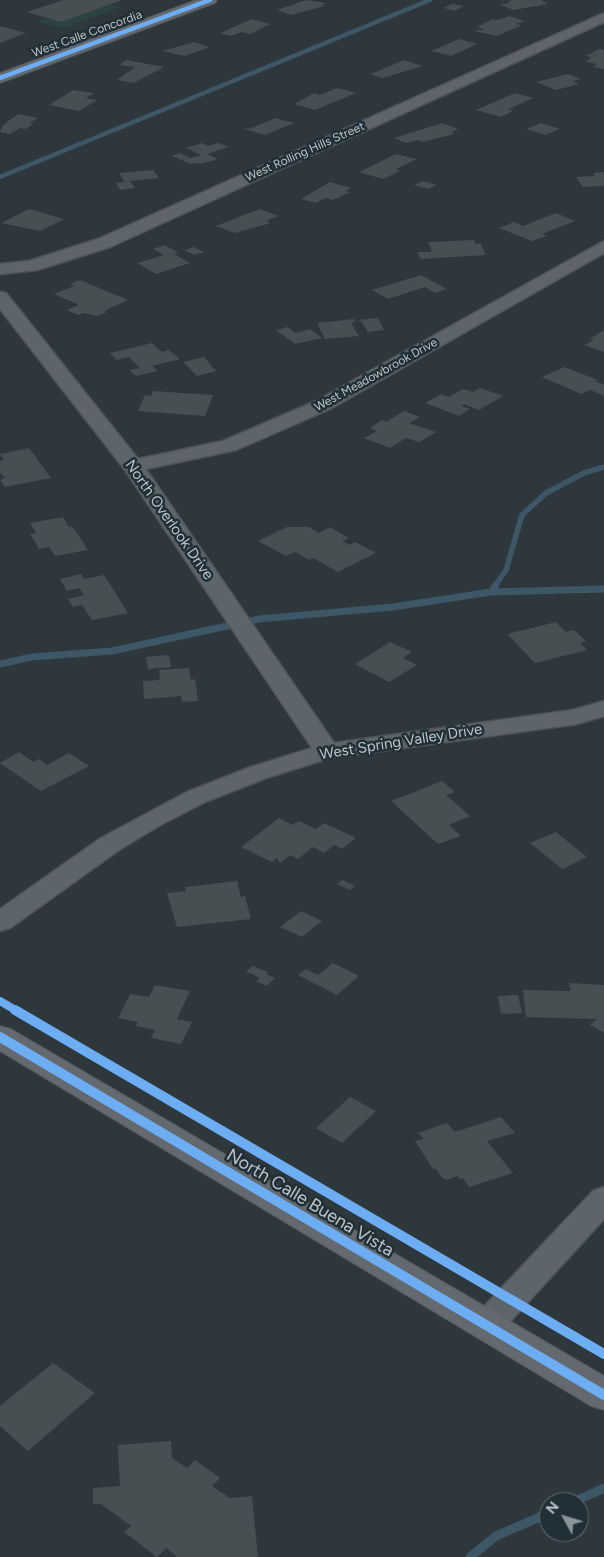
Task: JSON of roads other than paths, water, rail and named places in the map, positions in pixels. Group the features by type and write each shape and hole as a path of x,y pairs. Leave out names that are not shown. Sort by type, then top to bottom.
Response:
{"street":[{"name":"West Calle Concordia","path":"0,78 210,0"},
{"name":"West Rolling Hills Street","path":"0,269 31,266 104,243 604,17"},
{"name":"West Meadowbrook Drive","path":"132,466 229,446 324,405 604,246"},
{"name":"North Overlook Drive","path":"0,297 132,466 326,751"},
{"name":"West Spring Valley Drive","path":"0,922 110,844 196,797 256,773 326,751 577,717 604,708"},
{"name":"North Calle Buena Vista","path":"0,1037 604,1395"},
{"path":"487,1325 604,1199"}],"waterway":[{"path":"0,177 430,0"},
{"path":"495,586 506,570 522,515 546,493 584,473 604,467"},
{"path":"491,592 496,585"},
{"path":"491,592 604,589"},
{"path":"0,664 32,657 112,651 259,619 393,607 491,592"},
{"path":"589,1495 604,1488"},
{"path":"470,1557 496,1536 539,1517"}]}
